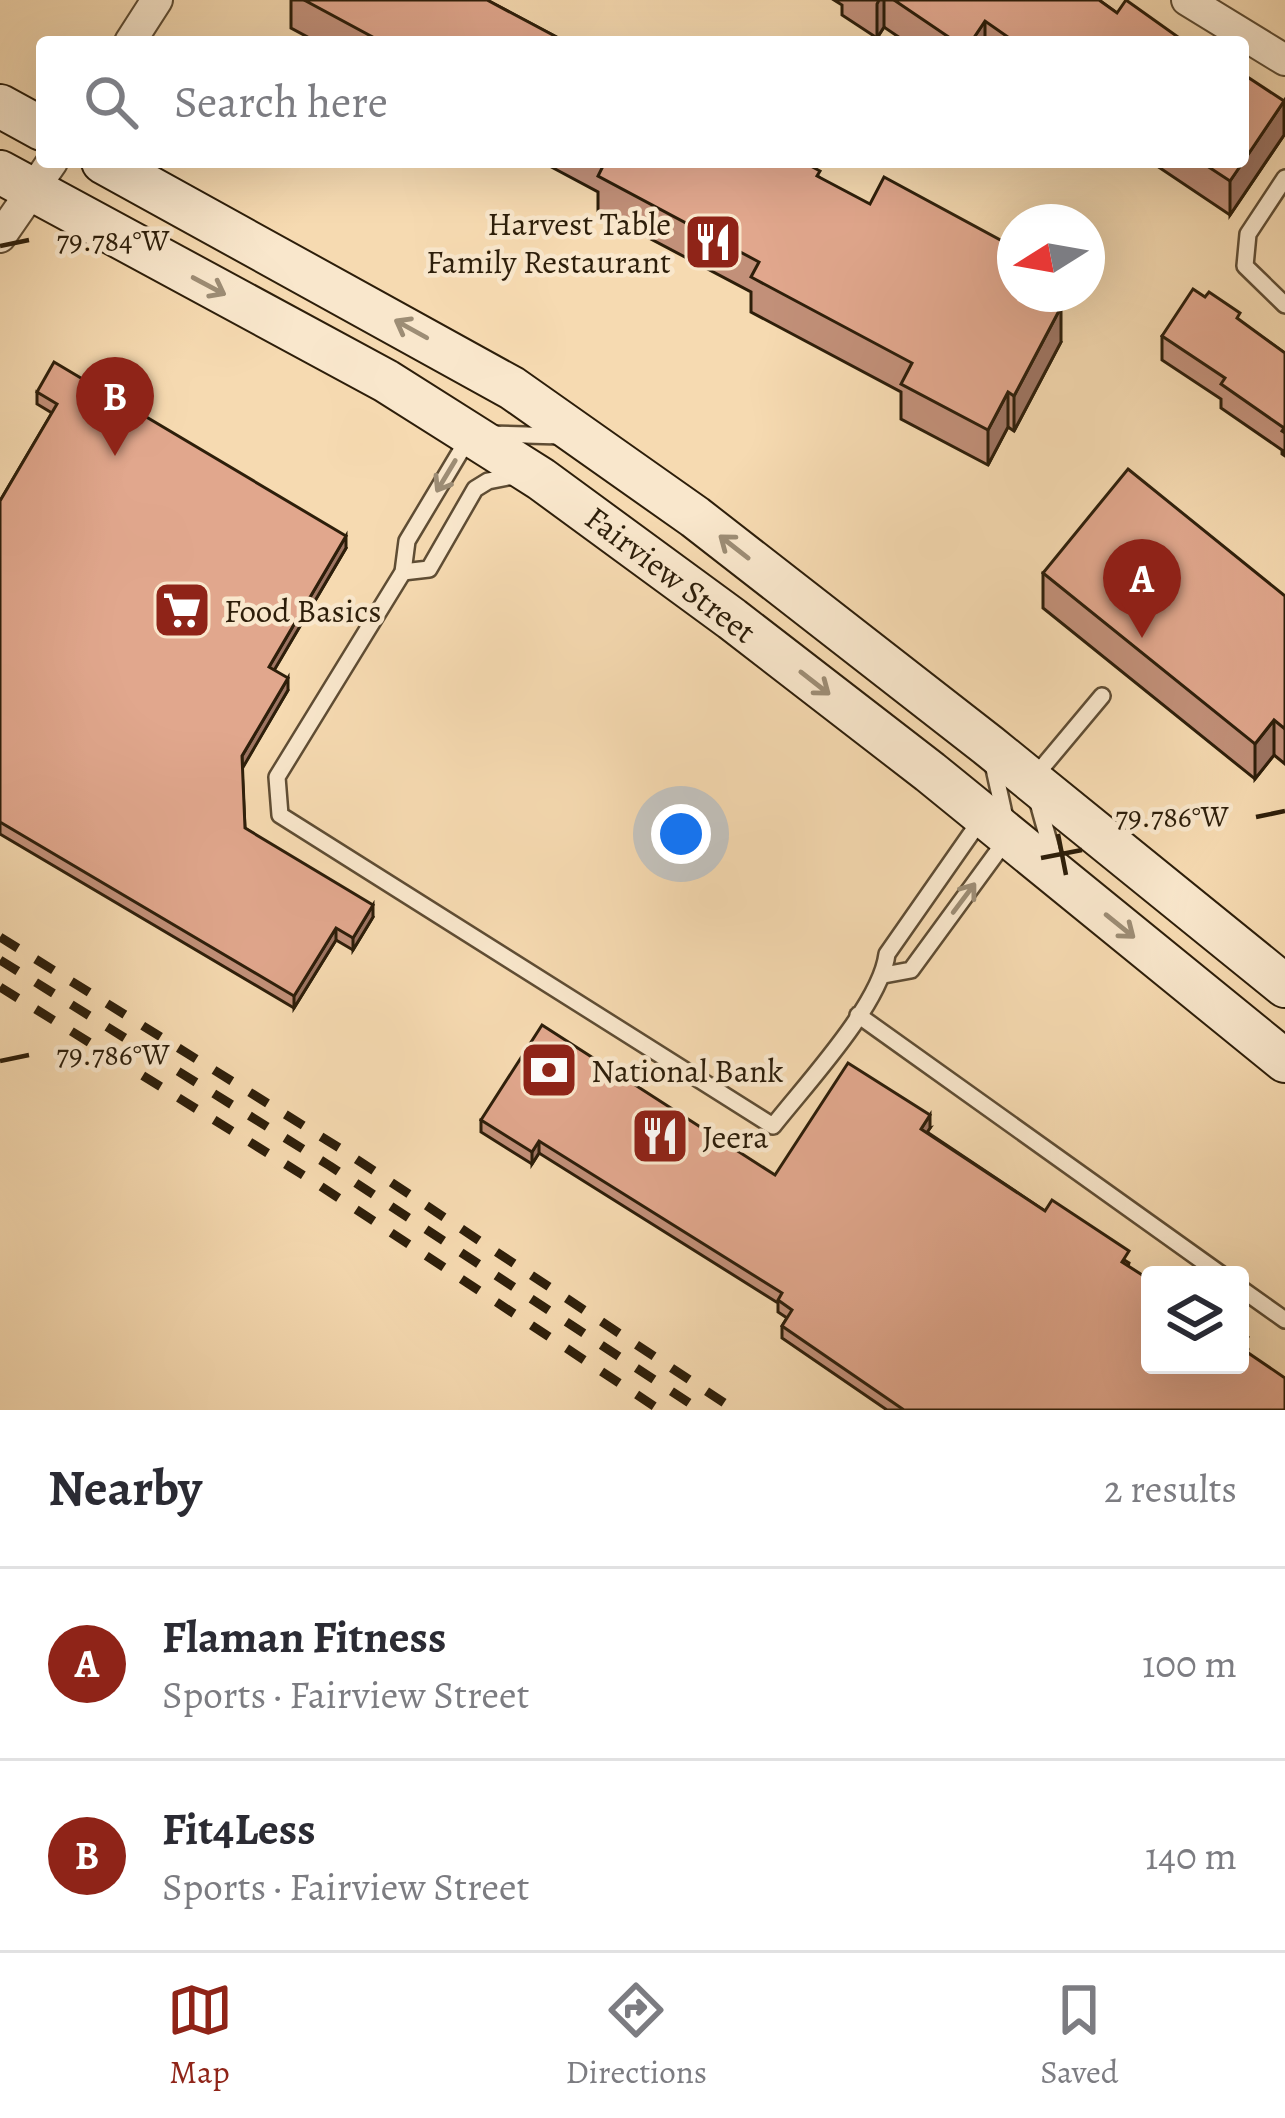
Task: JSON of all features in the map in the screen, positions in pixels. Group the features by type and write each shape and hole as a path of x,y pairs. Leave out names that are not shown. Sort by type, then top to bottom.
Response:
{"main road":[{"path":"0,106 36,125"},
{"name":"Fairview Street","path":"114,168 445,348 581,437 695,517 989,746 1285,986"},
{"name":"Fairview Street","path":"28,175 386,381 535,474 732,619 1285,1061"}],"street":[{"path":"134,36 157,0"},
{"path":"1187,0 1246,36"},
{"path":"1249,38 1285,60"},
{"path":"0,237 28,175"}],"lane":[{"path":"1285,178 1248,234 1245,266 1285,305"},
{"path":"581,437 470,435 407,541 403,572 277,777 280,815 773,1126 858,1015 884,975 887,954 996,826"},
{"path":"403,572 430,569 476,490 502,477 535,474"},
{"path":"1058,876 1032,780 1102,696"},
{"path":"884,975 911,970 996,826 989,746"},
{"path":"858,1015 1209,1266"},
{"path":"1249,1294 1285,1320"}],"building":[{"path":"304,0 487,0 555,36 371,36"},
{"path":"894,0 1099,0 1117,13 1126,0 1177,36 1006,36 985,21 975,36 947,36"},
{"path":"1249,78 1284,101 1249,153"},
{"path":"602,168 814,168 820,171 817,176 870,204 884,177 997,238 997,312 1058,312 1014,396 1008,392 988,430 901,384 912,363 751,277 759,262 598,176"},
{"path":"1210,168 1239,168 1230,181"},
{"path":"1193,289 1205,297 1209,292 1240,313 1237,318 1285,353 1285,433 1221,384 1225,378 1162,336"},
{"path":"54,362 346,536 269,667 288,678 242,756 245,828 373,905 353,938 336,928 294,996 0,822 0,501 57,404 37,392"},
{"path":"1128,469 1285,596 1285,729 1274,720 1255,744 1043,573"},
{"path":"542,1025 775,1175 848,1063 930,1115 921,1129 1045,1211 1052,1200 1129,1251 1122,1262 1141,1274 1141,1374 1249,1374 1249,1353 1285,1378 1285,1410 904,1410 782,1326 792,1310 778,1300 782,1293 539,1141 532,1152 481,1120"}],"railway":[{"path":"0,937 341,1149 735,1410"},
{"path":"0,960 330,1166 700,1410"},
{"path":"0,987 319,1185 660,1410"}],"place":[{"name":"Harvest Table Family Restaurant","path":"713,242"},
{"name":"Fit4Less","path":"115,456"},
{"name":"Food Basics","path":"182,610"},
{"name":"Flaman Fitness","path":"1142,638"},
{"name":"National Bank","path":"549,1070"},
{"name":"Jeera","path":"660,1136"}]}
